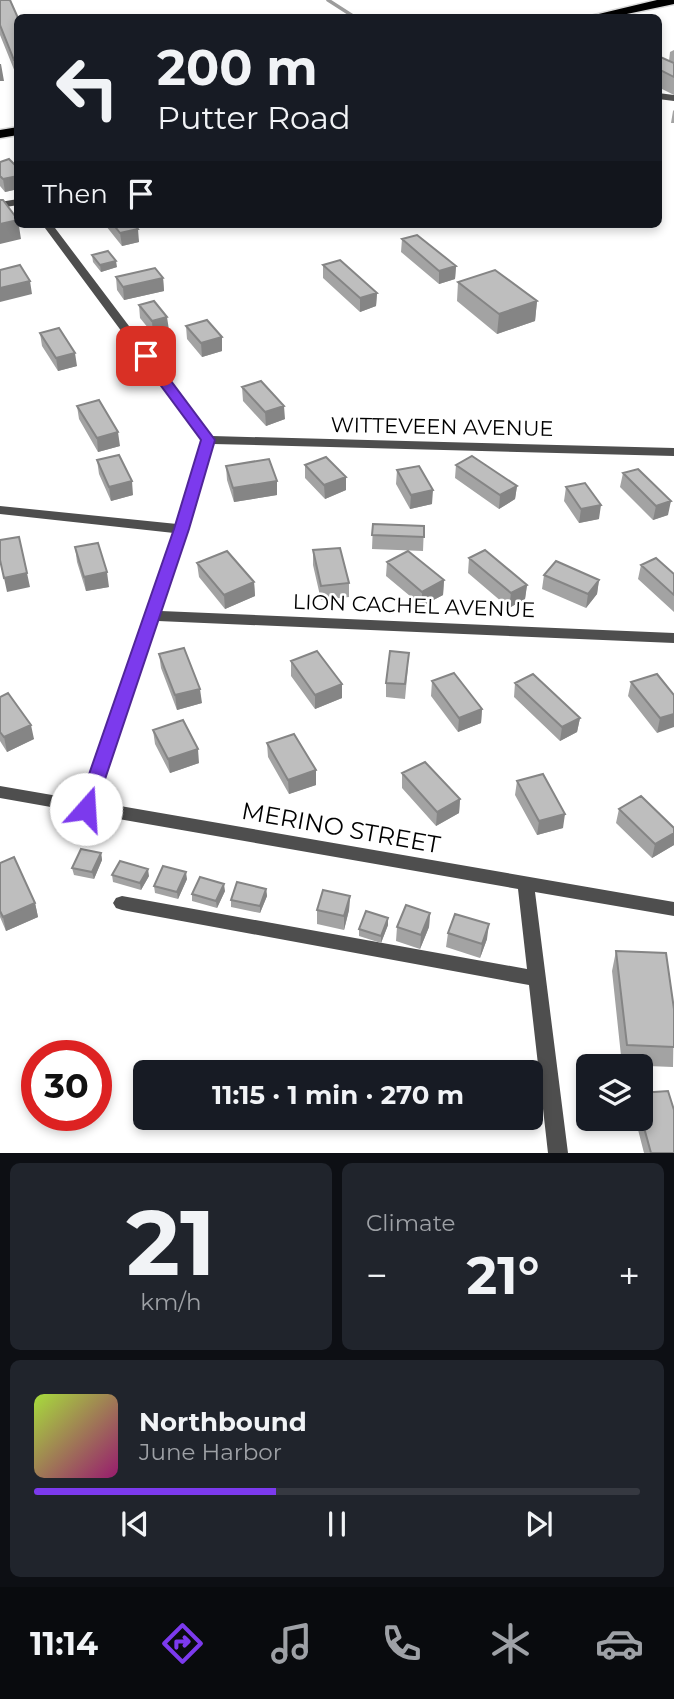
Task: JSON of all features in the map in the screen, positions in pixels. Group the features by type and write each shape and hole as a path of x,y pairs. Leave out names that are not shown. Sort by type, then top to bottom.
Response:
{"highway":[{"path":"607,14 674,0"}],"street":[{"path":"50,228 208,440 182,529 86,809"},
{"name":"WITTEVEEN AVENUE","path":"208,440 674,452"},
{"path":"0,510 182,529"},
{"name":"LION CACHEL AVENUE","path":"152,616 674,638"},
{"name":"MERINO STREET","path":"0,792 526,886 674,909"},
{"path":"526,886 558,1153"},
{"path":"122,902 537,979"}],"building":[{"path":"0,0 10,0 16,14 14,14 14,60 0,25"},
{"path":"662,58 674,63 674,77 662,71"},
{"path":"9,159 14,164 14,177 3,179 0,176 0,162"},
{"path":"0,200 3,200 14,215 14,221 0,224"},
{"path":"116,228 138,229 120,233"},
{"path":"417,235 456,266 439,271 402,239"},
{"path":"108,251 116,261 100,265 92,255"},
{"path":"340,260 377,293 360,298 323,265"},
{"path":"20,265 30,281 0,288 0,270"},
{"path":"155,268 163,278 123,287 116,277"},
{"path":"495,270 537,301 499,314 458,282"},
{"path":"154,301 167,317 152,321 139,305"},
{"path":"207,320 222,337 201,343 186,326"},
{"path":"59,328 75,353 56,358 40,333"},
{"path":"261,381 284,406 265,412 242,387"},
{"path":"99,400 118,432 97,438 77,406"},
{"path":"119,455 132,481 109,487 97,460"},
{"path":"472,456 517,486 500,495 456,465"},
{"path":"326,457 346,477 324,485 305,465"},
{"path":"269,459 277,481 233,488 226,466"},
{"path":"419,466 433,490 411,495 397,470"},
{"path":"638,469 671,501 656,506 623,473"},
{"path":"585,483 601,505 581,509 566,487"},
{"path":"373,524 424,526 424,537 372,535"},
{"path":"19,537 27,573 4,578 0,540"},
{"path":"98,543 107,572 84,577 75,547"},
{"path":"340,548 349,583 321,586 313,550"},
{"path":"485,550 527,585 511,593 469,558"},
{"path":"227,551 254,582 224,595 197,563"},
{"path":"408,551 444,580 422,592 387,562"},
{"path":"656,558 674,574 674,595 641,565"},
{"path":"556,561 599,580 588,594 544,575"},
{"path":"184,648 200,689 175,695 159,654"},
{"path":"317,651 342,684 315,695 291,661"},
{"path":"390,651 409,653 405,684 386,683"},
{"path":"454,673 482,709 459,718 432,681"},
{"path":"533,674 580,718 562,727 515,683"},
{"path":"657,674 674,695 674,714 660,718 631,682"},
{"path":"8,693 31,725 4,737 0,732 0,697"},
{"path":"183,720 198,749 168,759 153,730"},
{"path":"294,734 316,770 288,780 267,743"},
{"path":"425,762 460,799 437,812 402,773"},
{"path":"543,774 565,814 539,821 517,781"},
{"path":"641,796 674,828 674,833 655,844 619,809"},
{"path":"81,849 101,853 92,872 72,868"},
{"path":"14,857 35,903 3,917 0,911 0,863"},
{"path":"120,861 148,869 140,883 112,875"},
{"path":"163,866 186,872 177,892 154,886"},
{"path":"200,877 224,884 216,901 192,894"},
{"path":"237,882 266,889 260,906 231,900"},
{"path":"323,890 350,896 344,916 317,910"},
{"path":"406,905 430,913 421,935 397,927"},
{"path":"366,911 388,918 381,936 359,929"},
{"path":"455,914 489,924 482,944 448,933"},
{"path":"616,951 666,953 674,1009 674,1047 627,1045"},
{"path":"668,1091 674,1110 674,1153 651,1153 645,1131 653,1131 653,1092"}],"waterway":[{"path":"328,0 350,14"}],"route":[{"path":"86,809 182,529 208,440 146,356"}]}
